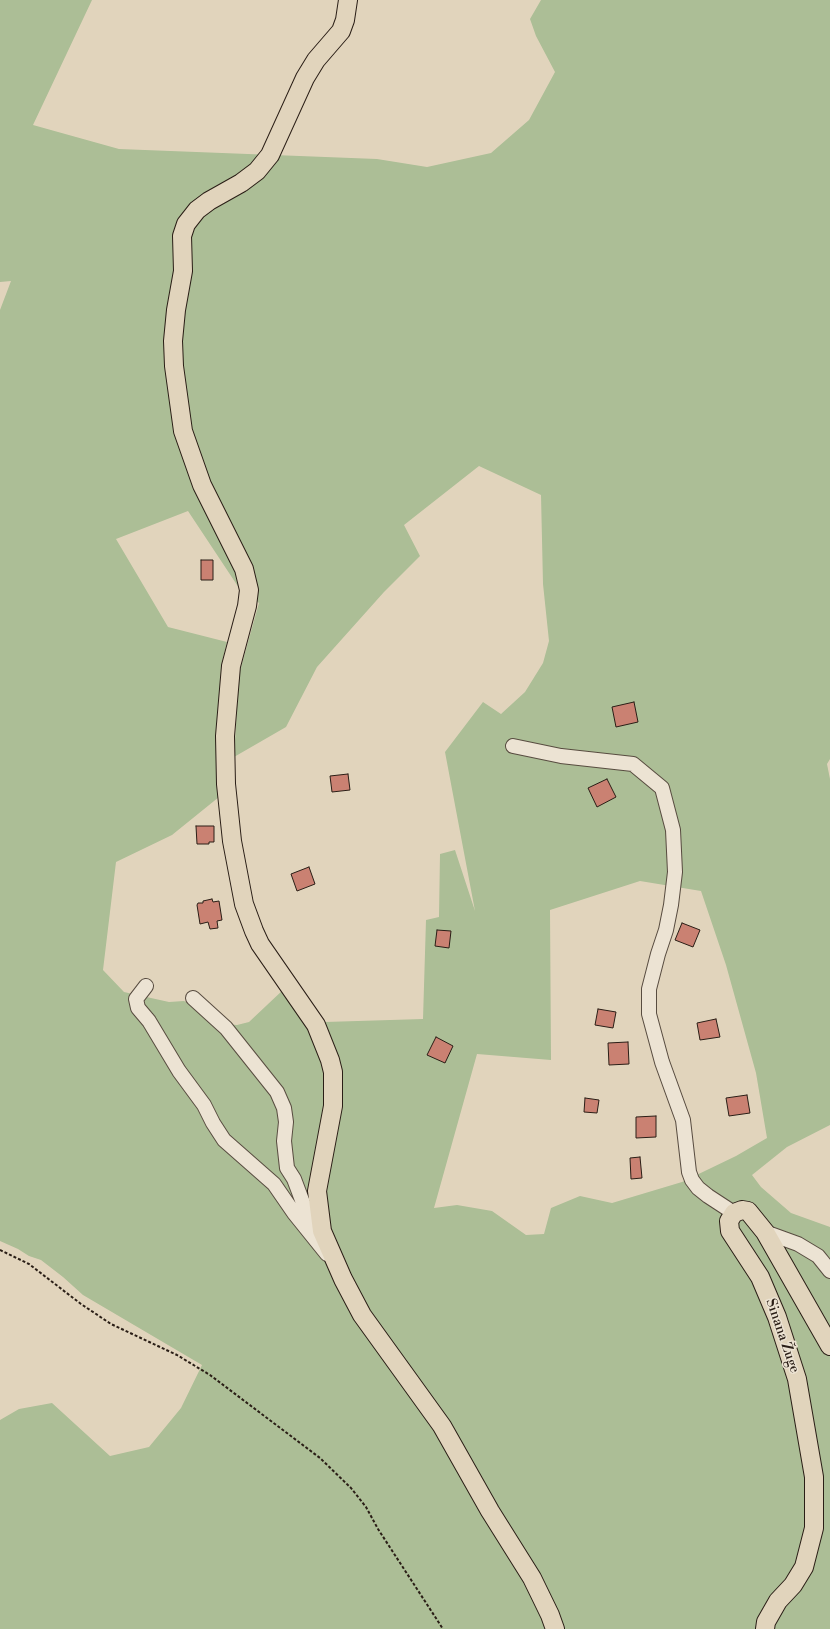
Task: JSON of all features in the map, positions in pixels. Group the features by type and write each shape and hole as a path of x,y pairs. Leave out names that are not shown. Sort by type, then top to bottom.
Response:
{"main road":[{"path":"348,0 345,20 340,31 316,60 305,78 270,155 257,171 241,183 197,210 186,224 182,236 183,271 173,341 174,366 183,431 202,485 244,569 250,590 248,606 231,666 226,736 226,784 232,841 244,904 254,931 260,944 316,1025 330,1060 333,1072 333,1106 317,1191 322,1231 343,1279 362,1315 442,1426 490,1511 532,1578 552,1622"},
{"path":"734,1212 742,1210 748,1211 765,1232 830,1346"},
{"name":"Sinana Žuge","path":"734,1212 729,1221 730,1231 760,1277 776,1316 797,1379 814,1477 814,1528 804,1567 793,1585 778,1601 766,1622 764,1629"}],"street":[{"path":"513,746 561,756 633,764 662,788 673,830 675,872 666,930 649,990 649,1014 662,1062 683,1120 689,1172 692,1180 698,1188 708,1196 734,1212"},
{"path":"146,986 136,999 138,1008 149,1021 179,1071 204,1105 224,1140 274,1184 320,1244 343,1279"},
{"path":"193,998 226,1028 278,1092 284,1108 286,1122 284,1141 287,1168 294,1179 305,1208 309,1231"},
{"path":"765,1232 798,1244 818,1256 830,1271"}],"path":[{"path":"0,1250 29,1264 81,1304 112,1324 177,1355 210,1375 320,1458 351,1488 366,1507 378,1529 443,1629"}],"green space":[{"path":"0,0 92,0 33,125 119,149 377,159 427,167 491,153 529,120 555,72 536,36 530,19 541,0 830,0 830,759 827,764 830,779 830,1125 787,1147 752,1175 761,1187 791,1213 830,1227 830,1629 0,1629 0,1420 19,1409 52,1403 110,1456 149,1447 181,1408 202,1365 83,1295 41,1260 29,1256 0,1241 0,310 11,281 0,282","holes":["479,466 541,495 543,584 549,641 543,663 525,692 501,714 483,702 445,752 475,911 455,850 440,854 439,917 426,920 423,1019 325,1022 284,989 249,1022 237,1025 213,1023 194,1007 184,1001 169,1002 124,992 103,970 116,862 172,835 219,797 218,747 221,666 227,642 168,627 116,539 188,511 239,588 259,603 239,674 234,757 286,727 317,667 384,592 420,556 404,525","640,881 701,891 726,965 756,1073 767,1138 736,1156 682,1182 612,1203 580,1196 551,1208 544,1234 526,1235 492,1211 457,1205 434,1208 477,1054 551,1060 550,910"]}],"building":[{"path":"201,560 213,560 213,580 201,580"},
{"path":"634,702 638,722 616,727 612,707"},
{"path":"348,774 350,790 332,792 330,776"},
{"path":"607,779 616,797 597,807 588,788"},
{"path":"196,826 214,826 214,842 209,842 209,844 197,844"},
{"path":"309,867 315,884 297,891 291,874"},
{"path":"212,899 213,902 219,901 222,920 217,921 218,928 210,929 208,922 200,924 197,905 198,903 203,903 203,901"},
{"path":"682,923 700,930 693,947 675,940"},
{"path":"437,930 451,931 449,948 435,946"},
{"path":"598,1009 616,1012 613,1028 595,1025"},
{"path":"716,1019 720,1037 700,1040 697,1023"},
{"path":"436,1037 453,1046 445,1063 427,1055"},
{"path":"628,1042 629,1064 609,1065 608,1043"},
{"path":"747,1095 750,1113 729,1116 726,1098"},
{"path":"585,1098 599,1100 597,1113 584,1112"},
{"path":"656,1116 656,1137 636,1138 636,1117"},
{"path":"640,1157 642,1178 631,1179 630,1158"}]}
